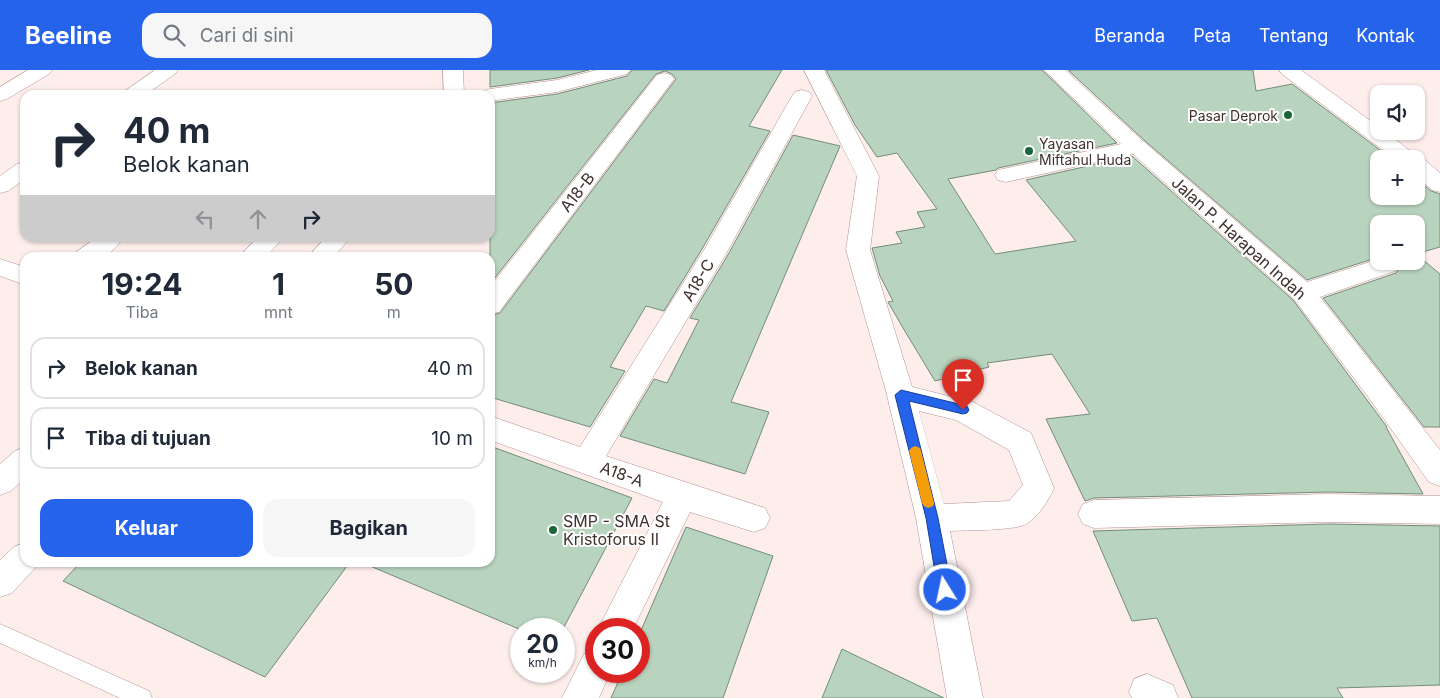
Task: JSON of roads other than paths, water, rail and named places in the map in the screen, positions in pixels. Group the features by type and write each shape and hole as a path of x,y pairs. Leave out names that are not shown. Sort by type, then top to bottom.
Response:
{"street":[{"path":"0,96 42,70"},
{"path":"139,90 168,70"},
{"path":"453,70 454,90"},
{"path":"495,94 557,86 620,70"},
{"path":"814,70 868,176 858,250 901,395 932,518 965,698"},
{"name":"Jalan P. Harapan Indah","path":"1054,70 1137,147 1303,293 1379,390 1440,473"},
{"path":"1289,70 1397,150"},
{"name":"A18-B","path":"495,299 664,79"},
{"name":"A18-C","path":"588,461 715,252 802,96"},
{"path":"1006,175 1137,147"},
{"path":"1425,161 1440,157"},
{"path":"0,186 20,172"},
{"path":"1425,172 1440,185"},
{"path":"93,252 106,242"},
{"path":"256,252 267,242"},
{"path":"325,252 334,242"},
{"path":"0,267 20,274"},
{"path":"1303,293 1371,270"},
{"path":"901,395 963,410 1020,442 1039,488 1016,514 932,518"},
{"name":"A18-A","path":"495,430 588,461 682,496 754,518"},
{"path":"0,482 20,464"},
{"path":"621,618 682,496"},
{"path":"1094,514 1328,508 1440,510"},
{"path":"0,582 20,562"},
{"path":"580,698 588,683"}],"lane":[{"path":"0,633 142,698"}],"place":[{"name":"Pasar Deprok","path":"1288,115"},
{"name":"Yayasan Miftahul Huda","path":"1029,151"},
{"name":"SMP - SMA St Kristoforus II","path":"553,530"}]}
